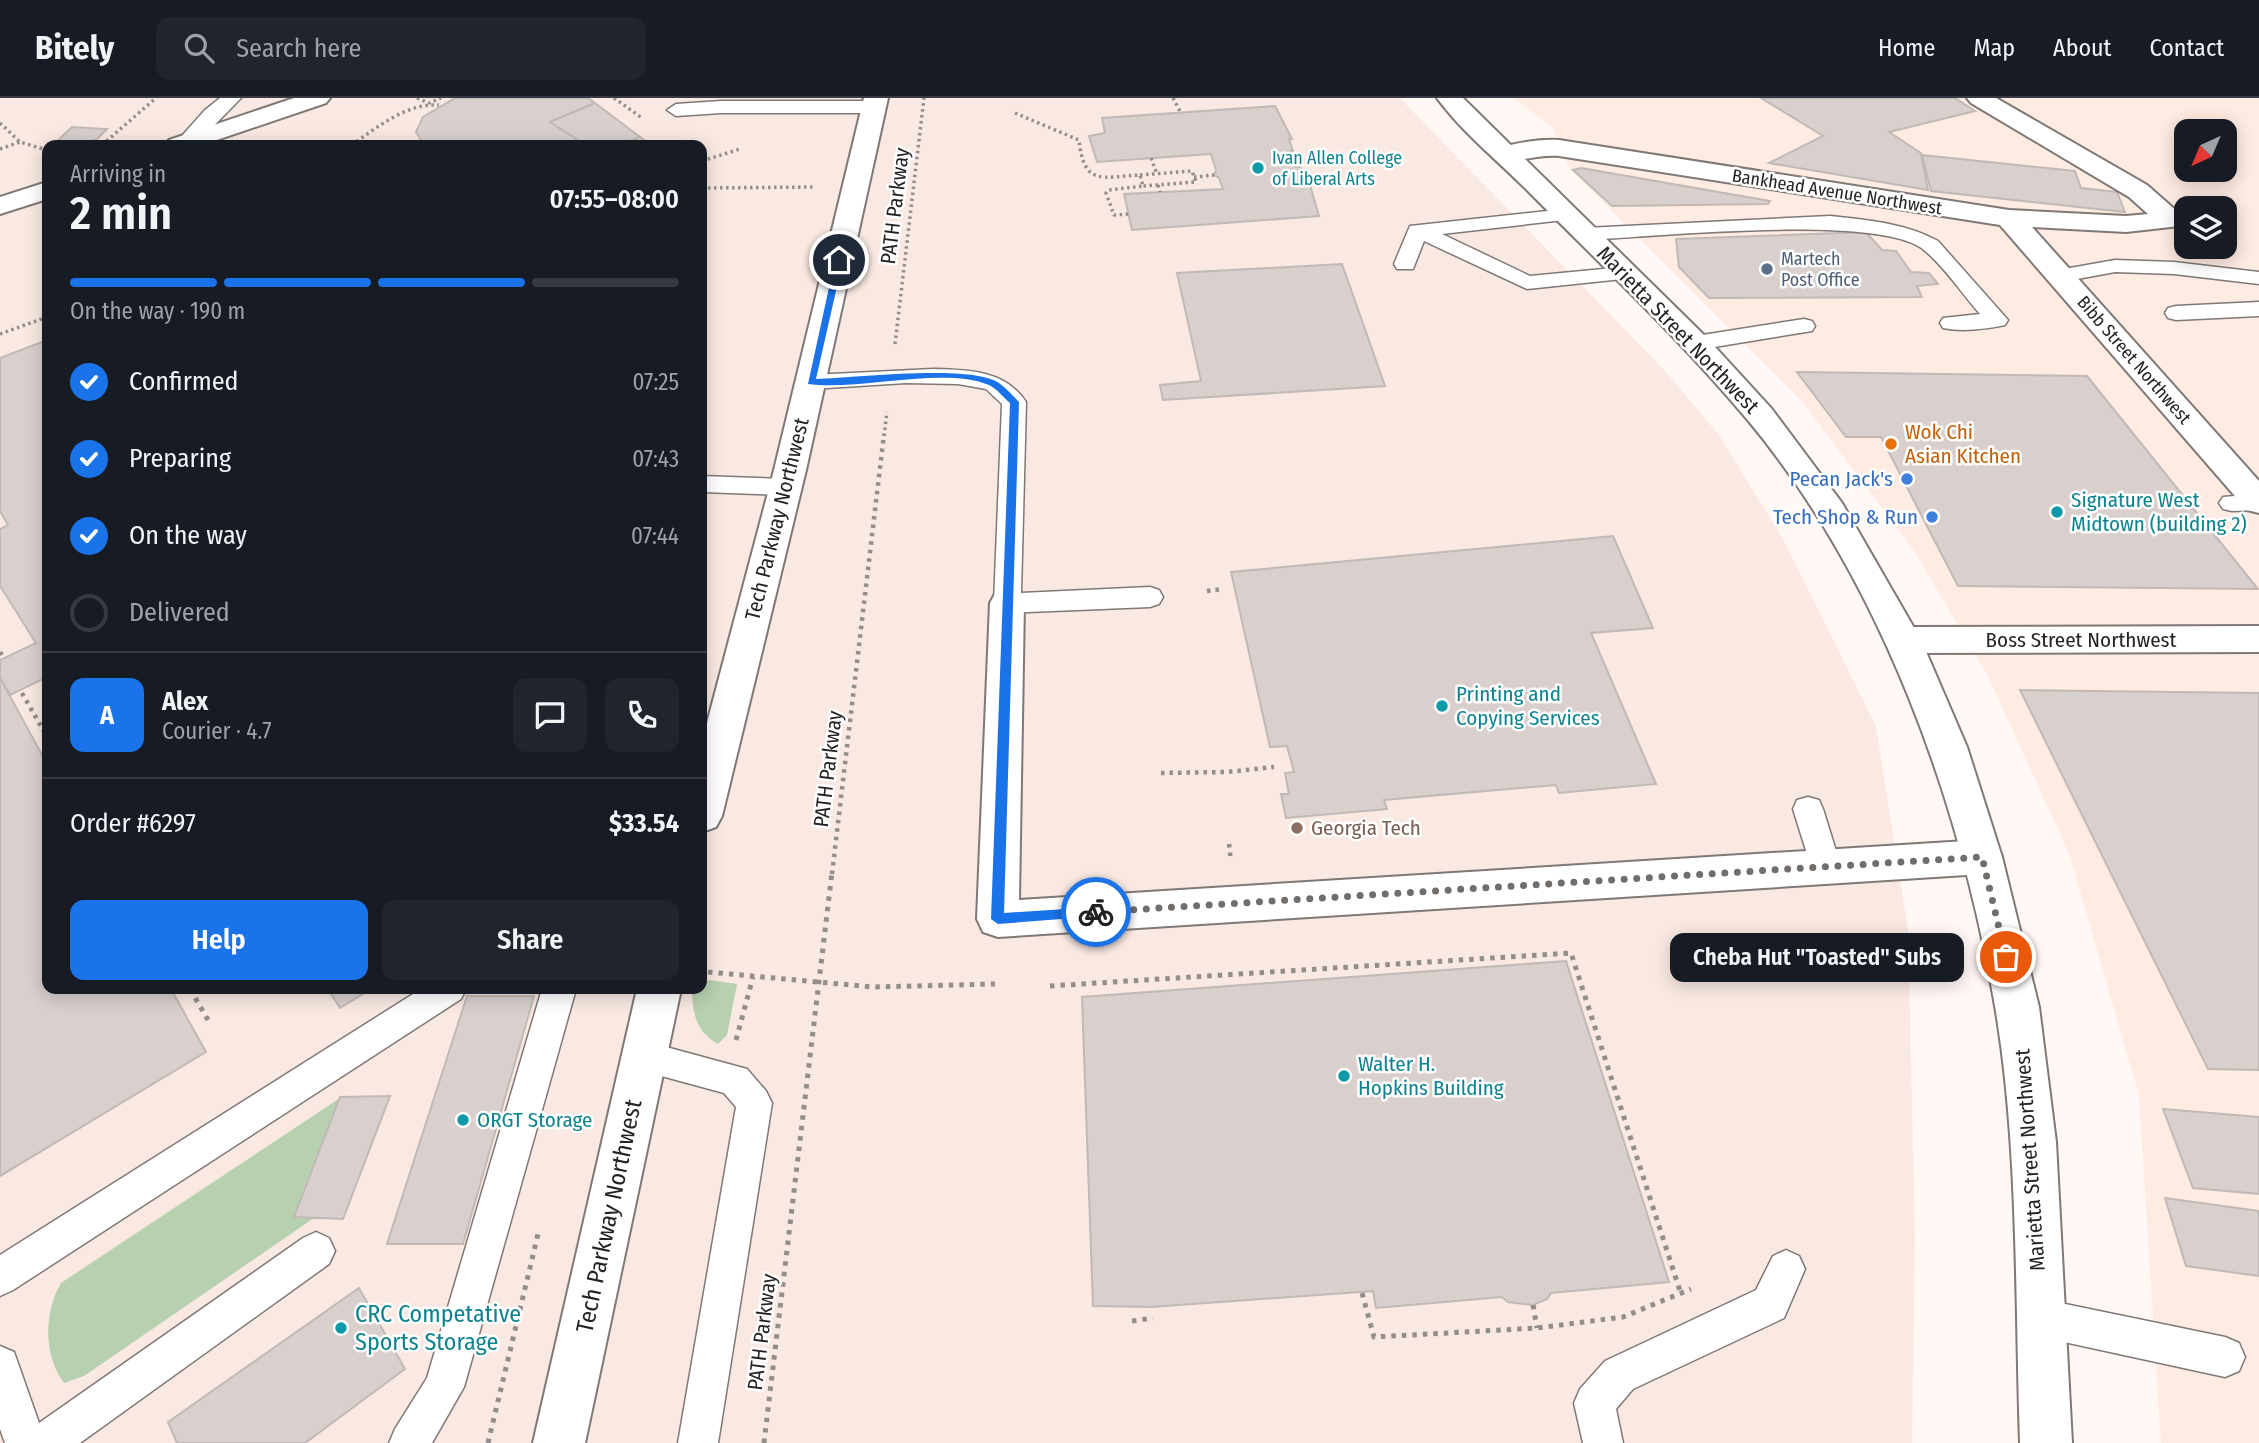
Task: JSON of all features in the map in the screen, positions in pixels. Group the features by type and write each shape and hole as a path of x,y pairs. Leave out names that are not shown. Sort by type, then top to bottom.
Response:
{"street":[{"path":"195,140 317,98"},
{"name":"Marietta Street Northwest","path":"1449,98 1696,343 1760,415 1830,511 1903,640 1948,747 1982,857 2017,1007 2034,1142 2046,1443"},
{"name":"Bankhead Avenue Northwest","path":"1504,154 1541,147 1559,148 2009,218 2126,224 2171,220 2138,191 1979,98"},
{"name":"Tech Parkway Northwest","path":"707,796 786,486 875,102"},
{"path":"0,206 42,192"},
{"name":"Bibb Street Northwest","path":"2009,218 2061,276 2250,502"},
{"path":"1007,603 998,919 1982,857"},
{"name":"Boss Street Northwest","path":"1903,640 2259,639"},
{"name":"Tech Parkway Northwest","path":"559,1443 658,994"}],"lane":[{"path":"187,140 232,98"},
{"path":"676,110 875,102"},
{"path":"1417,230 1830,222 1900,233 1931,245 1997,320 1951,323"},
{"path":"1405,264 1417,230"},
{"path":"1417,230 1527,283 1624,273"},
{"path":"2061,276 2115,266 2174,268 2259,278"},
{"path":"2176,313 2259,309"},
{"path":"1696,343 1804,326"},
{"path":"811,382 976,378 995,384 1014,402 1007,603 1150,597"},
{"path":"707,484 786,486"},
{"path":"1808,809 1825,867"},
{"path":"0,1277 441,994"},
{"path":"409,1443 444,1387 558,994"},
{"path":"644,1057 735,1080 754,1103 698,1443"},
{"path":"45,1443 316,1251"},
{"path":"1603,1443 1594,1403 1619,1375 1770,1304 1786,1269"},
{"path":"2041,1318 2225,1357"},
{"path":"0,1366 25,1443"}],"path":[{"path":"108,140 156,98"},
{"path":"417,98 439,105"},
{"path":"359,140 387,121 441,98"},
{"name":"PATH Parkway","path":"764,1443 924,98"},
{"path":"1173,98 1181,113"},
{"path":"1015,113 1079,140 1084,167 1088,172 1102,177 1192,171 1196,182 1109,190 1106,193 1114,215 1129,214"},
{"path":"0,123 20,142 42,149"},
{"path":"0,149 20,142"},
{"path":"707,159 740,149"},
{"path":"1151,158 1157,174"},
{"path":"1140,175 1143,186"},
{"path":"1194,177 1214,175"},
{"path":"1118,176 1120,187"},
{"path":"1158,185 1160,192"},
{"path":"707,188 856,187"},
{"path":"0,334 42,319"},
{"path":"1207,591 1223,589"},
{"path":"22,693 42,728"},
{"path":"1161,773 1227,772 1274,767"},
{"path":"1051,986 1571,953 1680,1291"},
{"path":"708,972 873,987 995,984"},
{"path":"726,1078 752,977"},
{"path":"193,994 208,1020"},
{"path":"1362,1293 1374,1337 1537,1328 1623,1317 1680,1291 1693,1288"},
{"path":"1533,1305 1537,1328"},
{"path":"1132,1321 1153,1318"}],"shaded area":[{"name":"Georgia Tech","path":"0,98 1400,98 1666,372 1719,435 1783,539 1876,726 1908,930 1915,1238 1912,1443 0,1443"},
{"path":"1514,98 2259,98 2259,1443 2161,1443 2139,1095 2069,853 1987,674 1913,549 1801,400 1570,169 1553,128"}],"green space":[{"path":"707,981 737,984 727,1035 718,1044 700,1027 693,1006 692,994 707,994"},
{"path":"340,1098 294,1217 314,1218 84,1376 64,1383 52,1360 48,1333 51,1307 61,1283"}],"building":[{"path":"455,98 588,98 595,103 550,122 578,140 421,140 416,132 423,117"},
{"path":"1761,98 1955,98 1975,111 1889,132 1921,153 1928,190 1769,163 1823,136"},
{"path":"595,103 640,137 633,140 578,140 550,122"},
{"name":"Ivan Allen College of Liberal Arts","path":"1275,106 1292,139 1289,139 1293,151 1289,151 1295,167 1300,166 1305,179 1308,178 1319,216 1132,230 1124,194 1223,189 1219,178 1214,175 1216,170 1211,154 1097,162 1089,136 1105,133 1102,118"},
{"path":"72,127 107,129 94,140 58,140"},
{"path":"1922,155 2075,171 2081,188 2117,192 2125,212 1931,191"},
{"path":"1581,168 1770,201 1768,204 1612,206 1573,170"},
{"path":"1866,232 1882,250 1896,251 1911,272 1929,273 1938,284 1917,286 1922,297 1709,298 1679,267 1676,239"},
{"path":"1342,264 1385,386 1163,400 1160,385 1201,381 1177,273"},
{"path":"42,342 42,679 10,695 0,678 0,660 36,643 0,586 0,529 8,525 0,511 0,358"},
{"name":"Signature West Midtown (building 2)","path":"1797,372 2087,376 2258,589 1958,586 1881,437 1846,437"},
{"name":"Printing and Copying Services","path":"1613,536 1653,628 1591,633 1656,784 1559,793 1556,785 1384,800 1387,809 1286,818 1281,794 1289,794 1285,773 1294,772 1287,746 1270,747 1231,572"},
{"path":"0,678 42,755 42,994 174,994 206,1052 0,1176"},
{"path":"2020,690 2259,693 2259,1070 2208,1069"},
{"name":"Walter H. Hopkins Building","path":"1566,961 1669,1282 1551,1293 1547,1299 1533,1305 1508,1302 1502,1297 1376,1308 1373,1291 1151,1307 1093,1306 1082,997"},
{"path":"331,994 363,994 340,1008"},
{"name":"ORGT Storage","path":"467,996 534,996 463,1244 387,1244"},
{"path":"390,1096 343,1219 294,1217 340,1097"},
{"path":"2163,1109 2259,1117 2259,1194 2193,1188"},
{"path":"2165,1198 2259,1211 2259,1276 2186,1266"},
{"name":"CRC Competative Sports Storage","path":"359,1288 405,1369 305,1443 177,1443 168,1422"}],"way so far":[{"path":"1096,912 1982,857 2006,957"}],"place":[{"name":"Ivan Allen College of Liberal Arts","path":"1258,168"},
{"name":"Martech Post Office","path":"1767,269"},
{"name":"Wok Chi Asian Kitchen","path":"1891,444"},
{"name":"Pecan Jack's","path":"1907,479"},
{"name":"Signature West Midtown (building 2)","path":"2057,512"},
{"name":"Tech Shop & Run","path":"1932,517"},
{"name":"Printing and Copying Services","path":"1442,706"},
{"name":"Georgia Tech","path":"1297,828"},
{"name":"Cheba Hut \"Toasted\" Subs","path":"2006,957"},
{"name":"Walter H. Hopkins Building","path":"1344,1076"},
{"name":"ORGT Storage","path":"463,1120"},
{"name":"CRC Competative Sports Storage","path":"341,1328"}],"route":[{"path":"839,260 811,382 976,378 995,384 1014,402 998,919 1096,912"}]}
